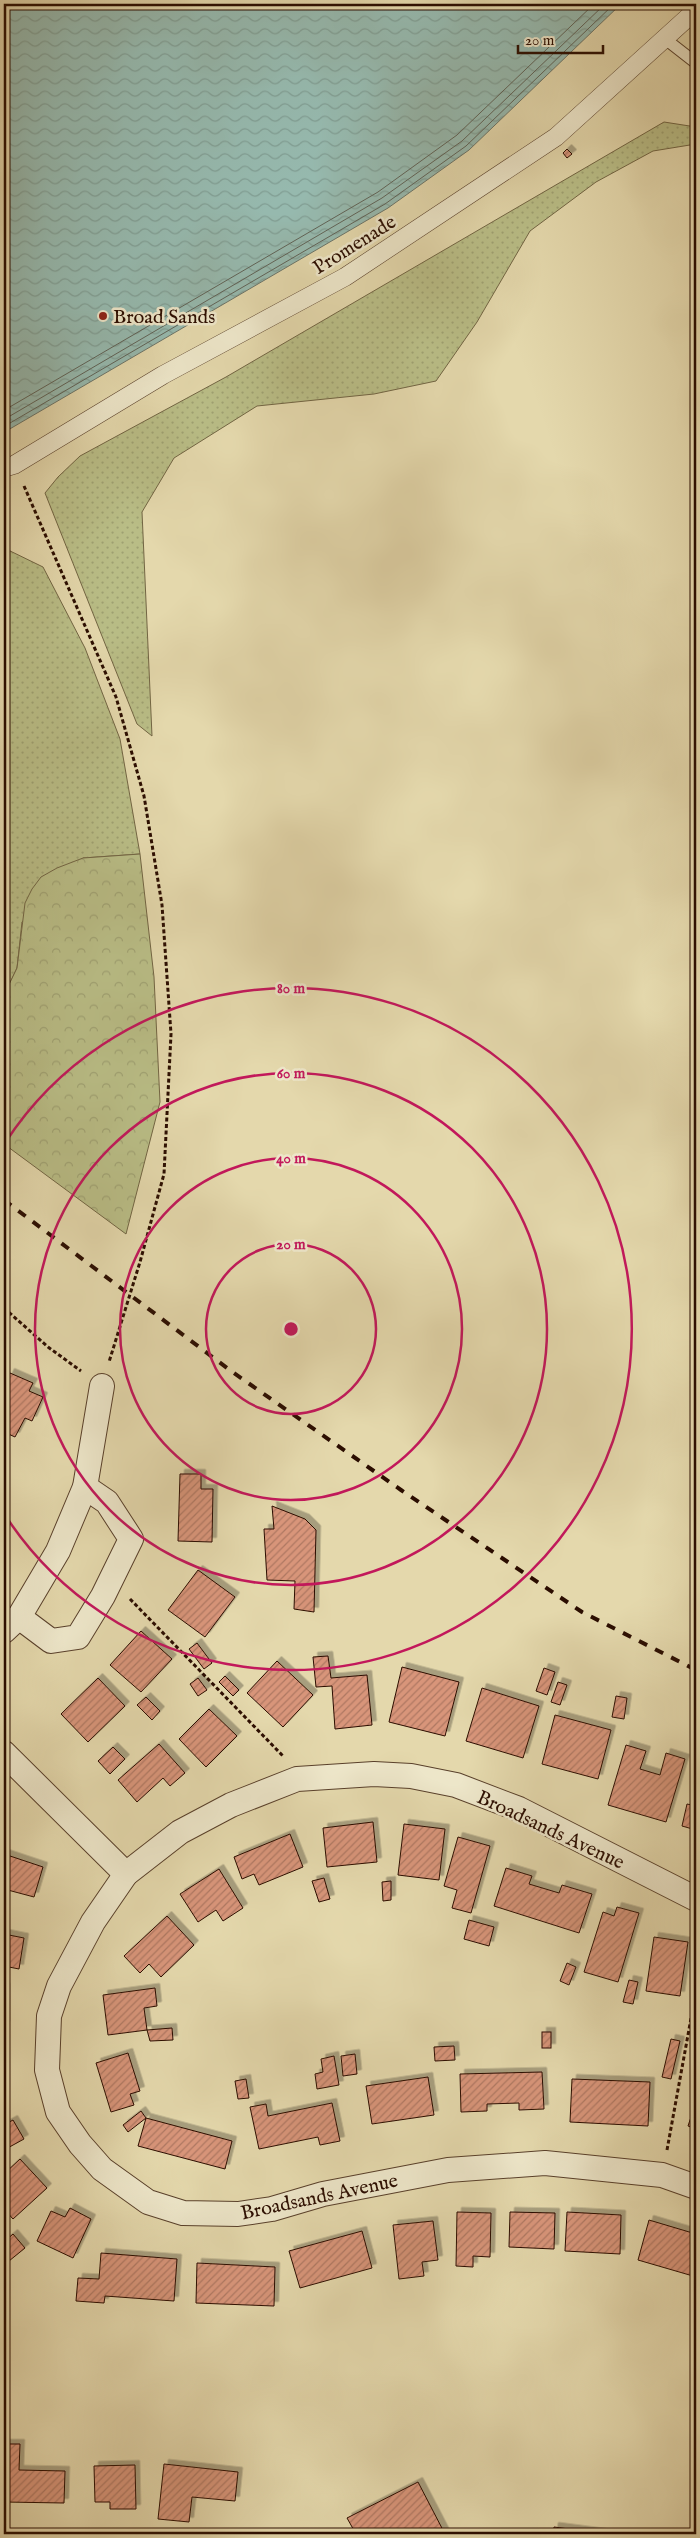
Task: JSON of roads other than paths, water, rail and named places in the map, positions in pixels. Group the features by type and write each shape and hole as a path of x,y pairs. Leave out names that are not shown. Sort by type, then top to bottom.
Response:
{"street":[{"name":"Promenade","path":"9,466 163,375 345,277 556,137 696,10"},
{"path":"85,1487 107,1502 131,1539 111,1581 78,1637 51,1642 11,1624 58,1551 85,1487 102,1386"},
{"path":"4,1753 126,1874"},
{"name":"Broadsands Avenue","path":"696,1899 519,1809 456,1785 411,1776 374,1774 297,1779 230,1805 180,1832 126,1874 94,1922 59,1986 49,2016 47,2070 58,2112 80,2144 102,2169 148,2202 183,2213 238,2214 272,2209 323,2194 448,2170 544,2163 662,2175 696,2187"}],"lane":[{"path":"664,38 696,63"}],"water":[{"name":"Broad Sands","path":"4,4 621,4 469,150 388,208 8,430 4,424"}],"railway":[{"path":"4,1200 231,1371 401,1490 582,1612 696,1670"}],"place":[{"name":"Broad Sands","path":"103,316"}]}
